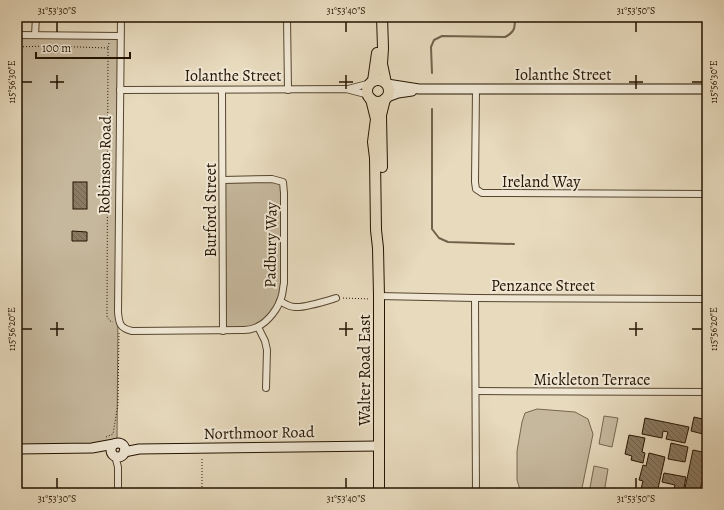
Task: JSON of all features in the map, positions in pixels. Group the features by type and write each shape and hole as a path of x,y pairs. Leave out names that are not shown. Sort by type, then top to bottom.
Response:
{"main road":[{"path":"376,17 377,57 372,82 368,89 370,97 374,101 378,102 381,102 386,98 389,91 382,64 382,17"},
{"path":"372,82 378,80 386,84"},
{"name":"Walter Road East","path":"370,97 376,119 373,142 375,158 376,230 378,248 375,298 379,493"},
{"name":"Walter Road East","path":"378,248 382,231 381,115 386,98"}],"street":[{"path":"35,35 36,17"},
{"name":"Robinson Road","path":"120,324 118,312 121,17"},
{"path":"287,17 288,90"},
{"path":"17,35 120,36"},
{"name":"Iolanthe Street","path":"120,90 346,89 372,82"},
{"name":"Iolanthe Street","path":"386,84 419,90"},
{"name":"Iolanthe Street","path":"346,89 370,97"},
{"name":"Iolanthe Street","path":"386,98 398,93 419,90 707,89"},
{"name":"Burford Street","path":"222,90 223,331"},
{"name":"Ireland Way","path":"476,90 475,182 476,189 482,193 707,194"},
{"name":"Padbury Way","path":"223,180 272,179 282,182 284,193 284,283 280,301 266,321 258,327"},
{"path":"280,301 288,306 303,307 336,298"},
{"name":"Penzance Street","path":"375,298 707,299"},
{"path":"475,298 476,493"},
{"path":"120,324 125,329 132,331 223,331 251,330 258,327 265,341 267,350 266,388"},
{"name":"Mickleton Terrace","path":"476,391 707,392"},
{"name":"Northmoor Road","path":"118,451 139,449 378,446"},
{"path":"17,449 92,448 118,451 118,493"}],"path":[{"path":"105,440 107,436 114,434 118,404 118,335 120,324 110,321 107,318 108,48 110,38"},
{"path":"17,47 48,46 108,48"},
{"path":"336,298 375,298"},
{"path":"202,448 202,493"}],"shaded area":[{"path":"17,35 120,36 117,443 17,449"},
{"path":"223,180 283,182 284,283 280,301 258,327 223,331"},
{"path":"537,409 575,412 588,419 593,434 581,493 521,493 517,480 517,451 522,422 525,413"},
{"path":"604,416 618,418 612,447 599,444"},
{"path":"594,466 608,469 604,493 589,493"}],"building":[{"path":"73,182 87,182 87,209 73,209"},
{"path":"72,231 87,232 87,241 72,241"},
{"path":"694,417 707,420 707,435 691,431"},
{"path":"645,418 689,427 685,443 666,439 668,432 663,431 662,438 642,434"},
{"path":"629,435 645,438 642,452 645,453 643,463 631,460 632,456 625,454"},
{"path":"671,443 688,447 685,462 668,459"},
{"path":"693,450 707,453 705,466 707,466 707,474 705,482 702,482 699,493 684,493"},
{"path":"649,453 665,457 657,493 640,493 643,481 639,480 643,465 646,466"},
{"path":"664,473 686,477 683,493 673,493 675,485 662,482"}],"waterway":[{"path":"432,73 431,47 434,40 442,36 505,37 514,29 515,17"},
{"path":"432,109 432,229 439,238 448,242 514,244"}]}
